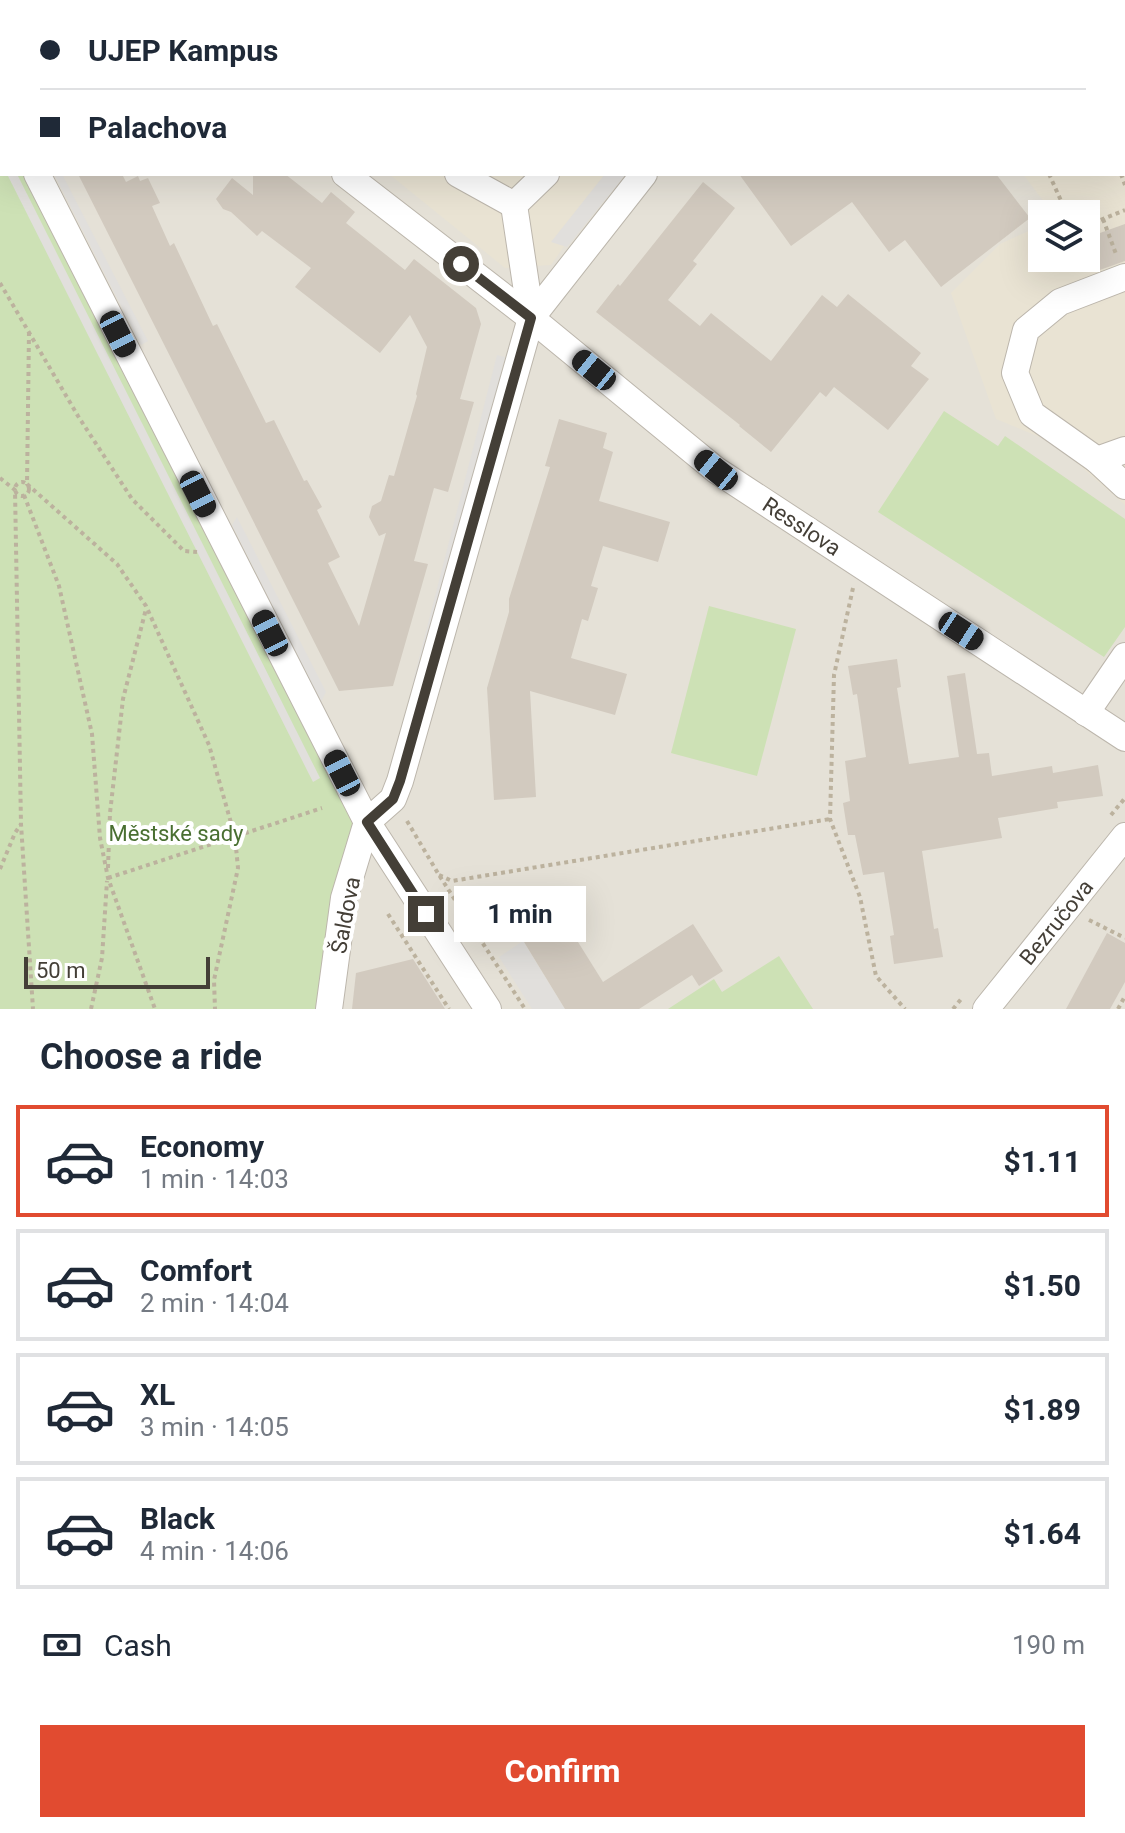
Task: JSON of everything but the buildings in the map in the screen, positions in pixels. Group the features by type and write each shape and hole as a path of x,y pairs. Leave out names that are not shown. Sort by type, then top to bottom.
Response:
{"street":[{"path":"38,176 367,822 488,1009"},
{"name":"Resslova","path":"348,176 531,318 716,470 1125,738"},
{"path":"460,176 514,205"},
{"path":"514,205 544,176"},
{"path":"367,822 393,799 400,781 531,318 642,176"},
{"path":"514,205 531,318"},
{"path":"1125,277 1060,302 1026,330 1015,373 1032,414 1097,460 1125,486"},
{"path":"1097,460 1125,450"},
{"path":"1086,713 1125,656"},
{"name":"Šaldova","path":"329,1009 344,898 367,822"},
{"name":"Bezručova","path":"986,1009 1125,836"}],"path":[{"path":"1050,176 1061,200"},
{"path":"1100,220 1125,210"},
{"path":"1103,219 1125,277"},
{"path":"0,283 78,416 132,499 184,551 197,552"},
{"path":"24,495 28,490 29,332"},
{"path":"0,478 18,494 24,495"},
{"path":"33,1009 21,824 15,490 19,482 27,484 117,564 146,606 209,745 235,837 238,868 214,980 215,1009"},
{"path":"24,495 59,586 89,720 96,766 100,838 108,878 155,1009"},
{"path":"854,587 834,675 830,819 860,897 876,976 905,1009"},
{"path":"91,1009 102,958 110,813 123,699 146,606"},
{"path":"108,878 322,808"},
{"path":"407,819 525,1009"},
{"path":"439,875 452,881 830,819"},
{"path":"0,869 21,824"},
{"path":"388,914 449,1009"},
{"path":"1089,920 1125,938"},
{"path":"1117,996 1124,998 1118,1009"}],"shaded area":[{"path":"0,176 1125,176 1125,1009 0,1009"},
{"path":"8,176 18,176 320,778 313,782"},
{"path":"55,176 63,176 148,341 141,345"},
{"path":"391,176 613,176 551,265 505,268"},
{"path":"603,176 624,176 567,247 551,242"},
{"path":"1024,176 1125,176 1125,505 1054,443 996,419 951,293 1000,244 1028,231 1028,272 1100,272 1100,200 1042,200"},
{"path":"497,355 505,357 423,683 413,682"},
{"path":"237,517 326,692 321,702 232,525"},
{"path":"523,941 565,1009 532,1009 499,957"}],"green space":[{"name":"Městské sady","path":"0,176 38,176 367,822 329,1009 0,1009"},
{"path":"944,411 998,446 1005,436 1125,519 1125,627 1104,657 878,512"},
{"path":"709,606 796,629 757,776 671,753"},
{"path":"779,956 813,1009 668,1009 714,979 722,992"}],"route":[{"path":"426,914 367,822 393,799 400,781 531,318 461,264"}]}
